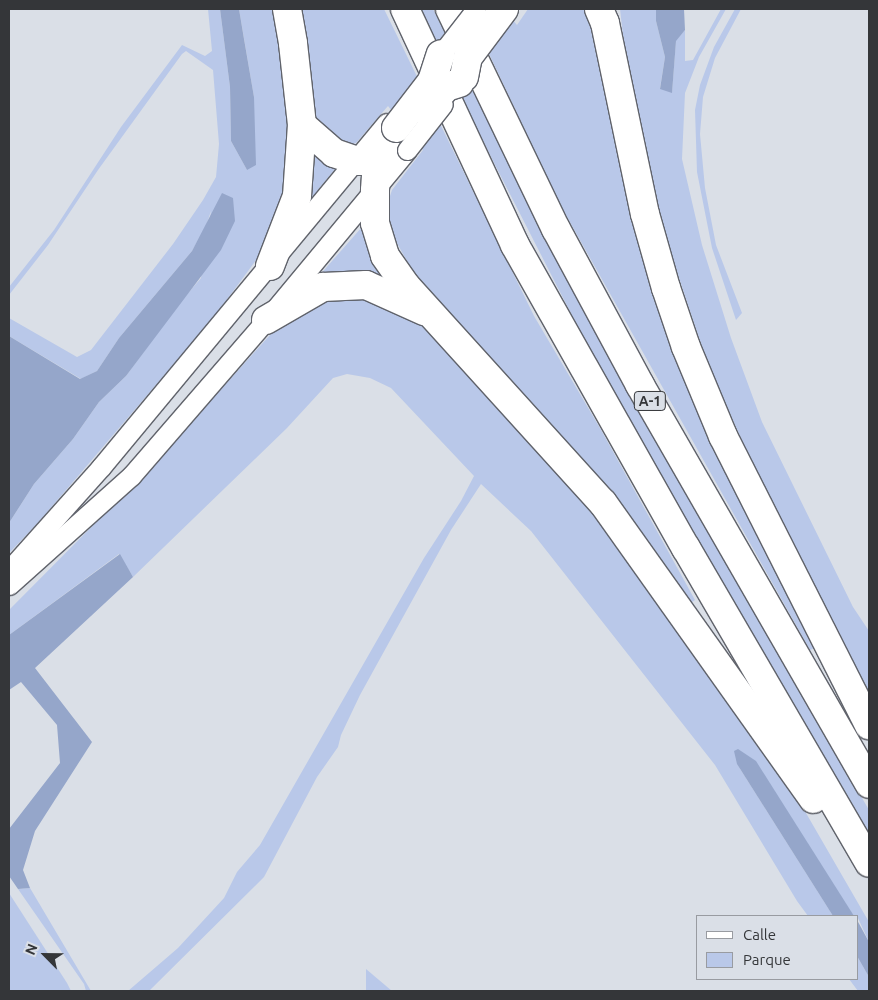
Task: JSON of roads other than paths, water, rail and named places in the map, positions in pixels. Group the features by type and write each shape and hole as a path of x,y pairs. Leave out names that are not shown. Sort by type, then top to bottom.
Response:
{"highway":[{"path":"270,266 297,196 302,124 293,43 286,9"},
{"name":"A-1","path":"405,9 515,245 686,548 869,863"},
{"name":"A-1","path":"450,9 560,238 679,453 869,784"},
{"path":"367,161 399,135 446,87 462,80 468,57 506,10"},
{"path":"399,135 432,81 444,49 506,10"},
{"path":"603,14 645,214 666,288 686,347 723,436 869,725"},
{"path":"302,124 334,153 367,161"},
{"path":"367,161 374,191 375,223 385,256 406,286 603,503 869,880"},
{"path":"266,320 324,288 366,285 434,316"}],"street":[{"path":"444,49 476,9"},
{"path":"9,585 131,476 266,320 374,191 399,135"},
{"path":"9,570 101,467 270,266 367,161"}]}
